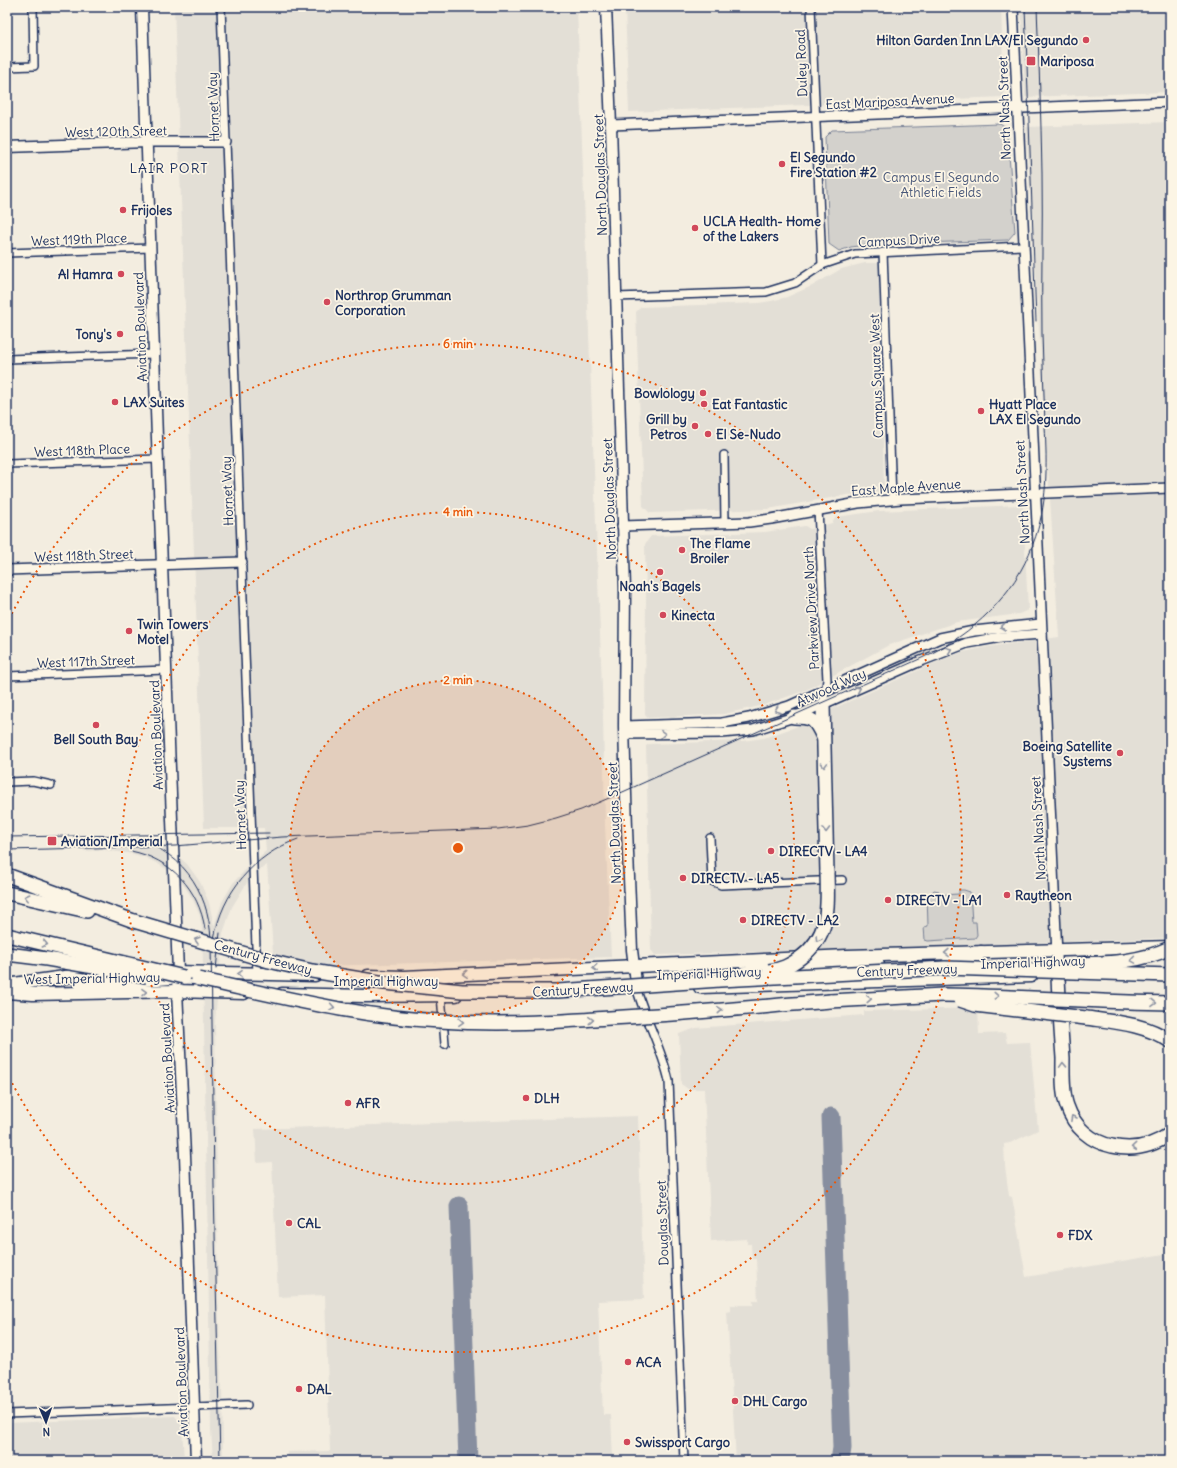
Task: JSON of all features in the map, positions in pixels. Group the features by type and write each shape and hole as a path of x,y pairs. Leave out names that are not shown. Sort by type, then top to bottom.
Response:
{"highway":[{"path":"726,983 788,967 810,951 818,941 823,929 828,899 825,729 823,705"},
{"path":"794,717 807,717 813,721 818,726 824,739"},
{"path":"7,875 134,921"},
{"name":"Century Freeway","path":"7,893 134,921 269,961 312,971 354,979 421,988 469,991 558,991 726,983 945,968 1170,974"},
{"name":"Century Freeway","path":"7,935 324,1006 373,1014 485,1024 669,1015 830,1001 943,995 1094,1002 1170,1003"},
{"path":"945,968 1114,963 1158,954 1170,948"},
{"path":"7,954 47,959 150,977 181,974"},
{"path":"1058,976 1066,1106 1076,1124 1088,1136 1102,1144 1119,1148 1136,1148 1155,1142 1170,1134"},
{"path":"943,995 975,1005 1117,1022 1159,1034 1170,1041"}],"main road":[{"name":"Aviation Boulevard","path":"142,7 166,670 181,974 177,991 196,1461"},
{"name":"North Douglas Street","path":"606,7 625,590 624,730 627,829 634,966 637,990"},
{"name":"West 120th Street","path":"7,147 147,142"},
{"name":"Imperial Highway","path":"181,974 404,977 634,966 847,961 981,952 1170,948"},
{"path":"726,983 741,974 755,970 847,961"},
{"name":"Imperial Highway","path":"177,991 325,995 494,995 637,990 726,983 848,982 1170,971"},
{"name":"West Imperial Highway","path":"7,988 14,984 87,975 132,972 181,974"},
{"path":"33,994 46,988 170,978 181,974"},
{"path":"325,995 336,991 433,984 444,975"},
{"name":"West Imperial Highway","path":"7,992 33,994 177,991"}],"street":[{"path":"7,67 34,66 33,7"},
{"name":"Hornet Way","path":"221,7 257,974"},
{"name":"Duley Road","path":"811,7 822,265"},
{"name":"North Nash Street","path":"1013,7 1058,976"},
{"name":"East Mariposa Avenue","path":"611,125 815,118 1170,102"},
{"name":"West 120th Street","path":"147,142 226,142"},
{"name":"Campus Drive","path":"616,297 766,292 795,283 822,265 856,254 1023,246"},
{"name":"West 119th Place","path":"7,253 151,248"},
{"name":"Campus Square West","path":"883,252 892,499"},
{"path":"7,359 154,354"},
{"path":"724,455 725,523"},
{"name":"West 118th Place","path":"7,464 158,459"},
{"name":"East Maple Avenue","path":"622,526 725,523 771,519 858,503 892,499 1170,488"},
{"name":"Parkview Drive North","path":"818,510 827,680 823,705"},
{"name":"West 118th Street","path":"7,570 242,562"},
{"name":"Atwood Way","path":"624,730 736,721 781,708 940,638 974,630 1041,624"},
{"name":"Atwood Way","path":"624,730 645,735 736,732 753,730 794,717 916,663 967,643 1001,636 1042,634"},
{"name":"West 117th Street","path":"7,676 166,670"},
{"path":"7,782 33,781 51,785"},
{"path":"710,838 712,881 721,885 842,880"},
{"path":"847,961 848,982"},
{"name":"Douglas Street","path":"637,990 640,1002 665,1061 669,1081 684,1461"},
{"path":"441,995 445,1044"},
{"path":"7,1414 247,1405"}],"shaded area":[{"path":"174,7 577,7 603,715 605,824 611,957 322,966 273,953 267,864 248,881 232,907 223,933 215,1021 218,1288 222,1384 223,1461 213,1461 211,1429 203,966 202,929 200,916 185,887 172,873 160,865 144,857 133,854 105,850 84,851 84,849 167,847 187,864 200,882 209,903 214,926 222,902 233,883 266,851 264,828 204,828"},
{"path":"625,7 1001,7 1004,97 629,112"},
{"path":"1021,7 1170,7 1170,92 1025,97"},
{"path":"1170,122 1170,938 655,955 651,950 646,746 649,744 742,741 764,738 801,725 830,710 939,661 963,652 987,647 1059,637 1026,127"},
{"path":"865,263 879,263 884,489 881,492 847,495 768,509 650,513 643,506 636,312 641,307 759,303 771,301 787,297 812,286 841,269"},
{"path":"1021,505 1023,507 1028,610 1019,614 957,622 889,645 806,690 764,705 724,714 648,718 645,715 645,544 651,536 765,532 805,526 810,529 832,523 836,517 879,511"},
{"path":"978,1008 979,1034 1005,1033 1007,1043 1030,1042 1038,1130 1010,1143 1004,1144 1009,1196 1012,1197 1026,1277 1170,1253 1170,1461 736,1461 727,1312 731,1311 731,1305 753,1305 753,1301 758,1301 756,1259 752,1259 751,1244 747,1244 747,1239 711,1241 704,1089 688,1089 681,1084 679,1034 696,1028 864,1015 864,1011"},
{"path":"638,1116 644,1299 598,1301 603,1415 611,1415 613,1461 287,1461 287,1452 330,1451 325,1295 278,1297 272,1162 257,1163 255,1129"},
{"path":"175,1416 182,1425 184,1461 7,1461 7,1423"}],"green space":[{"name":"Campus El Segundo Athletic Fields","path":"1000,124 1007,129 1015,232 1008,240 867,245 851,247 839,251 829,244 825,137 832,130"},
{"path":"934,890 939,891 940,895 959,894 959,890 970,892 972,922 976,922 977,935 975,938 925,940 924,927 928,926 927,894 930,894"}],"taxiway":[{"path":"831,1117 842,1448 840,1461"},
{"path":"459,1206 468,1461"}],"tram line":[{"path":"1025,7 1036,321"},
{"path":"7,850 175,846 282,837 498,829 528,825 581,810 616,795 924,657 942,648 975,625 1003,597 1025,563 1038,529 1044,500 1046,456 1042,334 1042,172 1037,7"},
{"path":"7,837 269,833"},
{"path":"128,838 146,843 163,851 177,861 198,888 209,922 211,940 214,1187 220,1461"},
{"path":"214,939 224,906 242,877 267,855 298,839"},
{"path":"131,851 159,861 181,878 197,901 202,914 205,929"},
{"path":"216,969 220,933"}],"place":[{"name":"Hilton Garden Inn LAX/El Segundo","path":"1086,40"},
{"name":"Mariposa","path":"1031,61"},
{"name":"El Segundo Fire Station #2","path":"782,164"},
{"name":"Frijoles","path":"123,210"},
{"name":"UCLA Health- Home of the Lakers","path":"695,228"},
{"name":"Al Hamra","path":"121,274"},
{"name":"Northrop Grumman Corporation","path":"327,302"},
{"name":"Tony's","path":"120,334"},
{"name":"Bowlology","path":"703,393"},
{"name":"LAX Suites","path":"115,402"},
{"name":"Eat Fantastic","path":"704,404"},
{"name":"Hyatt Place LAX El Segundo","path":"981,411"},
{"name":"Grill by Petros","path":"695,426"},
{"name":"El Se-Nudo","path":"708,434"},
{"name":"The Flame Broiler","path":"682,550"},
{"name":"Noah's Bagels","path":"660,572"},
{"name":"Kinecta","path":"663,615"},
{"name":"Twin Towers Motel","path":"129,631"},
{"name":"Bell South Bay","path":"96,725"},
{"name":"Boeing Satellite Systems","path":"1120,753"},
{"name":"Aviation/Imperial","path":"52,841"},
{"name":"DIRECTV - LA4","path":"771,851"},
{"name":"DIRECTV - LA5","path":"683,878"},
{"name":"Raytheon","path":"1007,895"},
{"name":"DIRECTV - LA1","path":"888,900"},
{"name":"DIRECTV - LA2","path":"743,920"},
{"name":"DLH","path":"526,1098"},
{"name":"AFR","path":"348,1103"},
{"name":"CAL","path":"289,1223"},
{"name":"FDX","path":"1060,1235"},
{"name":"ACA","path":"628,1362"},
{"name":"DAL","path":"299,1389"},
{"name":"DHL Cargo","path":"735,1401"},
{"name":"Swissport Cargo","path":"627,1442"}],"district":[{"name":"LAIR PORT","path":"169,168"}]}
